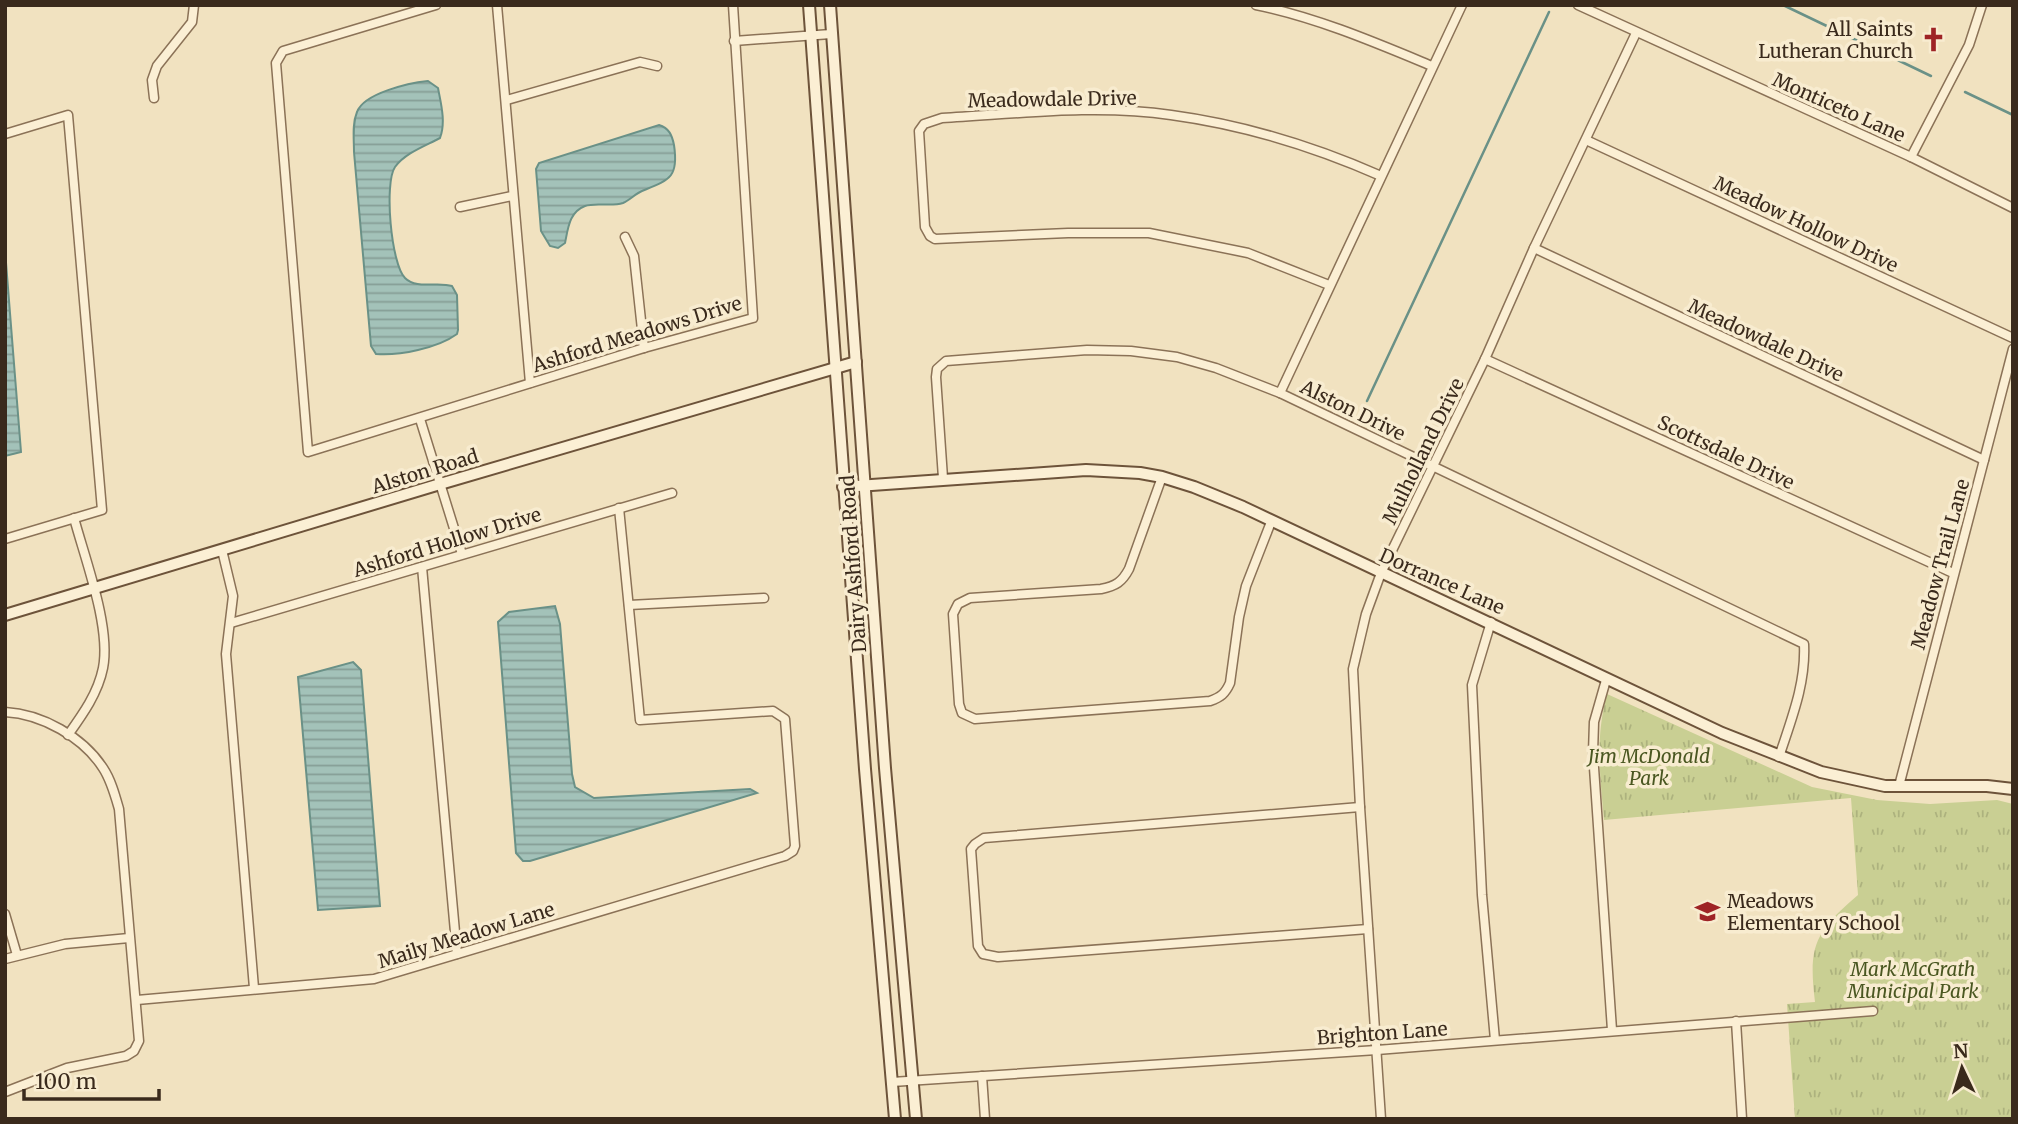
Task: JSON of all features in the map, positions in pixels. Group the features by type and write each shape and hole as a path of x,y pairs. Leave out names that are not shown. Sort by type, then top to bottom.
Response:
{"main road":[{"name":"Dairy Ashford Road","path":"809,5 843,487 895,1119"},
{"name":"Dairy Ashford Road","path":"830,5 885,768 916,1119"},
{"name":"Alston Road","path":"5,615 856,362"},
{"name":"Dorrance Lane","path":"843,487 1086,470 1114,470 1163,477 1243,507 1491,622 1606,680 1779,757 1821,772 1885,786 1987,786 2013,789"},
{"path":"865,769 885,768"}],"street":[{"path":"154,98 152,80 156,66 192,22 194,5"},
{"name":"Ashford Meadows Drive","path":"436,5 283,51 276,64 308,452 644,348 753,318 734,41"},
{"path":"497,5 530,383"},
{"path":"733,5 734,41 831,34"},
{"path":"1256,5 1335,26 1432,66"},
{"path":"1280,393 1462,5"},
{"name":"Monticeto Lane","path":"1578,5 1911,157 2013,208"},
{"path":"1911,157 1969,46 1982,5"},
{"name":"Mulholland Drive","path":"1381,1119 1353,669 1366,614 1381,573 1485,359 1534,248 1636,33"},
{"path":"507,100 640,62 657,66"},
{"name":"Meadowdale Drive","path":"1329,285 1248,253 1149,233 1068,233 935,239 925,227 919,131 924,124 942,118 1066,111 1171,114 1276,136 1343,159 1381,176"},
{"path":"5,134 68,115 102,510 5,539"},
{"name":"Meadow Hollow Drive","path":"1586,140 2013,338"},
{"path":"460,207 513,196"},
{"path":"625,237 634,256 644,348"},
{"name":"Meadowdale Drive","path":"1534,248 1984,460"},
{"name":"Meadow Trail Lane","path":"1899,786 2013,349"},
{"name":"Alston Drive","path":"943,478 936,377 941,364 957,358 1087,350 1131,351 1177,357 1216,368 1280,393 1804,644 1805,666 1802,682 1779,757"},
{"name":"Scottsdale Drive","path":"1485,359 1954,573"},
{"path":"420,419 462,554"},
{"path":"1163,477 1129,569 1122,581 1114,586 970,598 958,604 953,614 959,704 962,713 975,719 1210,701 1226,693 1246,586 1271,522"},
{"name":"Ashford Hollow Drive","path":"231,623 672,493"},
{"path":"619,508 629,605 764,598"},
{"path":"68,735 91,702 103,667 103,627 74,518"},
{"path":"222,550 233,596 226,654 254,988"},
{"path":"422,567 457,954"},
{"name":"Maily Meadow Lane","path":"137,1000 374,979 785,856 793,851 795,846 785,719 772,711 640,720 629,605"},
{"path":"1491,622 1472,685 1482,895 1495,1040"},
{"path":"1606,680 1594,722 1593,753 1612,1030"},
{"path":"5,712 33,717 68,735 88,750 103,768 113,790 119,809 139,1041 136,1048 126,1056 67,1068 5,1092"},
{"path":"1360,807 998,837 979,841 971,849 978,946 983,954 998,957 1368,929"},
{"path":"5,914 17,955"},
{"path":"5,959 65,944 129,938"},
{"name":"Brighton Lane","path":"892,1082 1377,1050 1873,1011"},
{"path":"1736,1021 1742,1119"},
{"path":"982,1076 985,1119"}],"green space":[{"name":"Mark McGrath Municipal Park","path":"1607,694 1812,787 1877,800 1930,804 1997,800 2013,804 2013,1119 1795,1119 1787,1004 1815,1002 1813,966 1818,941 1832,919 1858,895 1851,798 1604,820 1600,742"}],"water":[{"path":"428,81 438,88 442,132 440,138 410,154 395,167 390,189 393,241 400,270 410,282 452,286 457,295 458,330 457,334 449,339 429,347 376,354 371,346 354,152 354,121 361,105 368,99 399,87"},
{"path":"659,125 670,132 674,145 675,165 670,176 623,203 585,206 576,212 570,222 565,243 558,248 550,246 541,231 536,169 539,163"},
{"path":"5,250 21,452 5,456"},
{"path":"555,606 560,624 575,787 594,798 750,789 757,793 523,861 516,853 498,622 509,612"},
{"path":"353,662 361,670 380,906 318,910 298,677"}],"waterway":[{"path":"1783,5 1931,76"},
{"path":"1367,401 1549,12"},
{"path":"1965,92 2013,115"}],"place":[{"name":"All Saints Lutheran Church","path":"1933,40"},
{"name":"Meadows Elementary School","path":"1707,912"}],"park label":[{"name":"Jim McDonald Park","path":"1649,767"}]}
